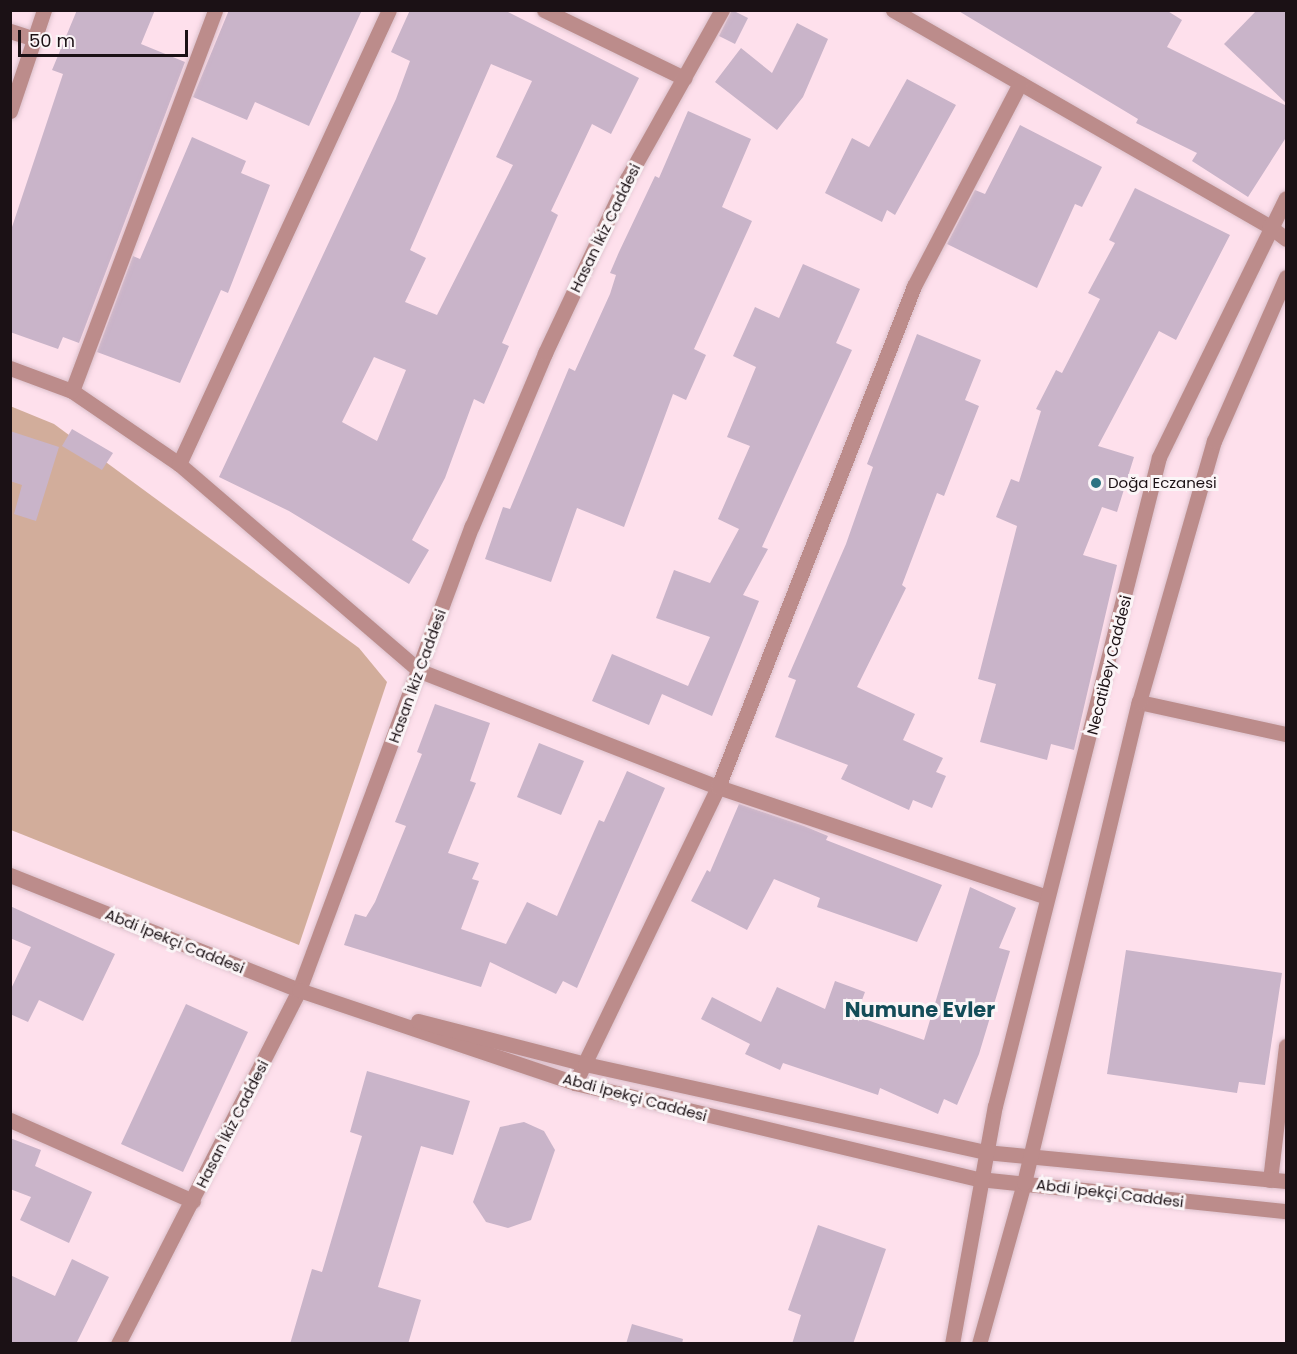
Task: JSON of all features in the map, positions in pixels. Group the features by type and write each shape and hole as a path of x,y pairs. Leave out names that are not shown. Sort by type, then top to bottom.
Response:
{"street":[{"path":"10,111 44,10"},
{"path":"72,391 215,10"},
{"path":"179,464 390,10"},
{"path":"544,10 684,78"},
{"name":"Hasan İkiz Caddesi","path":"118,1344 299,990 420,671 472,526 545,353 627,179 723,10"},
{"path":"892,10 1269,226 1287,239"},
{"path":"10,31 34,39"},
{"path":"575,1083 718,787 914,286 1020,83"},
{"name":"Necatibey Caddesi","path":"952,1344 985,1152 1159,457 1269,226 1287,198"},
{"path":"979,1344 1024,1183 1139,702 1214,441 1287,277"},
{"path":"10,368 72,391 179,464 420,671 718,787 1047,897"},
{"path":"1139,702 1287,734"},
{"name":"Abdi İpekçi Caddesi","path":"10,876 299,990 575,1083 979,1179 1287,1211"},
{"name":"Abdi İpekçi Caddesi","path":"299,990 585,1064 985,1152 1287,1182"},
{"path":"1270,1180 1287,1046"},
{"path":"10,1120 193,1201"}],"shaded area":[{"path":"10,406 54,424 359,648 387,682 299,945 11,830"}],"building":[{"path":"77,10 155,10 141,44 185,62 79,343 63,337 58,349 10,332 10,233 63,74 52,70"},
{"path":"229,10 362,10 309,126 255,102 247,120 193,97"},
{"path":"410,10 504,10 639,78 611,134 592,124 551,211 558,215 502,343 509,346 484,404 474,399 445,478 412,540 429,550 409,584 289,511 219,477 396,99 410,61 391,52","holes":["491,64 532,81 496,157 513,165 437,315 405,302 426,258 410,250","374,357 406,370 377,441 342,422"]},
{"path":"732,10 748,18 735,44 719,36"},
{"path":"957,10 1166,10 1182,20 1167,47 1287,106 1287,136 1248,197 1192,161 1197,153 1136,123 1138,119"},
{"path":"1257,10 1287,10 1287,104 1224,44"},
{"path":"797,23 828,39 803,97 777,130 715,82 741,48 772,73"},
{"path":"907,79 956,105 895,215 887,210 882,222 825,193 852,138 869,147"},
{"path":"688,111 751,139 722,207 752,221 694,349 706,355 686,400 673,394 624,527 577,508 551,582 485,559 503,507 510,509 569,368 575,371 610,294 616,275 610,273 619,252 655,176 659,178"},
{"path":"1020,125 1102,167 1082,207 1075,204 1037,288 947,244 975,190 985,194"},
{"path":"192,137 246,161 241,173 270,185 228,293 221,290 180,383 97,352 133,256 140,259"},
{"path":"1135,188 1230,235 1176,340 1159,331 1098,446 1134,457 1117,512 1102,507 1083,555 1117,565 1074,750 1051,744 1047,760 980,742 996,684 978,679 1017,526 996,517 1011,479 1019,482 1041,411 1036,409 1056,370 1062,373 1100,299 1088,293 1115,243 1109,240"},
{"path":"803,264 860,289 836,343 852,350 762,547 768,549 743,595 759,601 712,716 662,694 649,725 592,701 612,654 688,686 710,637 656,618 674,570 710,583 739,529 718,519 750,446 727,437 756,367 733,356 755,307 779,318"},
{"path":"917,334 981,360 965,400 979,406 944,496 937,493 902,585 906,588 857,687 915,714 903,740 943,758 936,772 946,776 932,808 913,800 909,810 841,779 848,765 775,737 796,680 788,677 846,544 873,467 867,464"},
{"path":"72,429 113,453 102,470 62,446"},
{"path":"10,431 59,447 36,521 14,514 22,485 10,481"},
{"path":"435,704 490,723 470,781 476,783 448,853 479,863 472,879 479,881 461,929 506,944 527,902 557,916 599,820 604,822 627,771 665,788 577,988 563,981 556,994 490,962 481,987 344,945 355,914 366,917 375,902 406,826 395,822 422,754 417,752"},
{"path":"539,743 584,761 561,815 517,797"},
{"path":"739,804 804,826 828,836 826,840 942,885 917,942 817,907 820,898 774,879 747,930 691,901 707,870 710,872"},
{"path":"970,887 1016,908 999,948 1010,951 979,1054 957,1105 944,1099 938,1114 880,1088 878,1095 783,1063 780,1070 745,1054 750,1044 701,1019 712,997 761,1022 777,987 825,1009 835,981 865,992 856,1016 924,1040"},
{"path":"10,906 115,954 83,1021 39,1000 28,1022 10,1014 10,991 31,947 10,938"},
{"path":"1126,950 1282,973 1265,1085 1239,1082 1237,1093 1107,1074"},
{"path":"186,1004 248,1032 183,1172 121,1144"},
{"path":"367,1071 470,1101 453,1155 421,1146 378,1287 421,1300 408,1344 290,1344 312,1269 322,1272 362,1136 350,1132"},
{"path":"524,1122 544,1131 555,1150 531,1220 508,1228 486,1222 473,1202 500,1127"},
{"path":"10,1138 41,1150 35,1166 92,1192 69,1243 20,1220 31,1197 10,1189"},
{"path":"818,1225 886,1249 853,1344 792,1344 801,1315 788,1310"},
{"path":"72,1259 109,1277 76,1344 10,1344 10,1275 55,1296"},
{"path":"632,1324 683,1339 682,1344 626,1344"}],"place":[{"name":"Doğa Eczanesi","path":"1096,483"}],"district":[{"name":"Numune Evler","path":"920,1010"}]}
